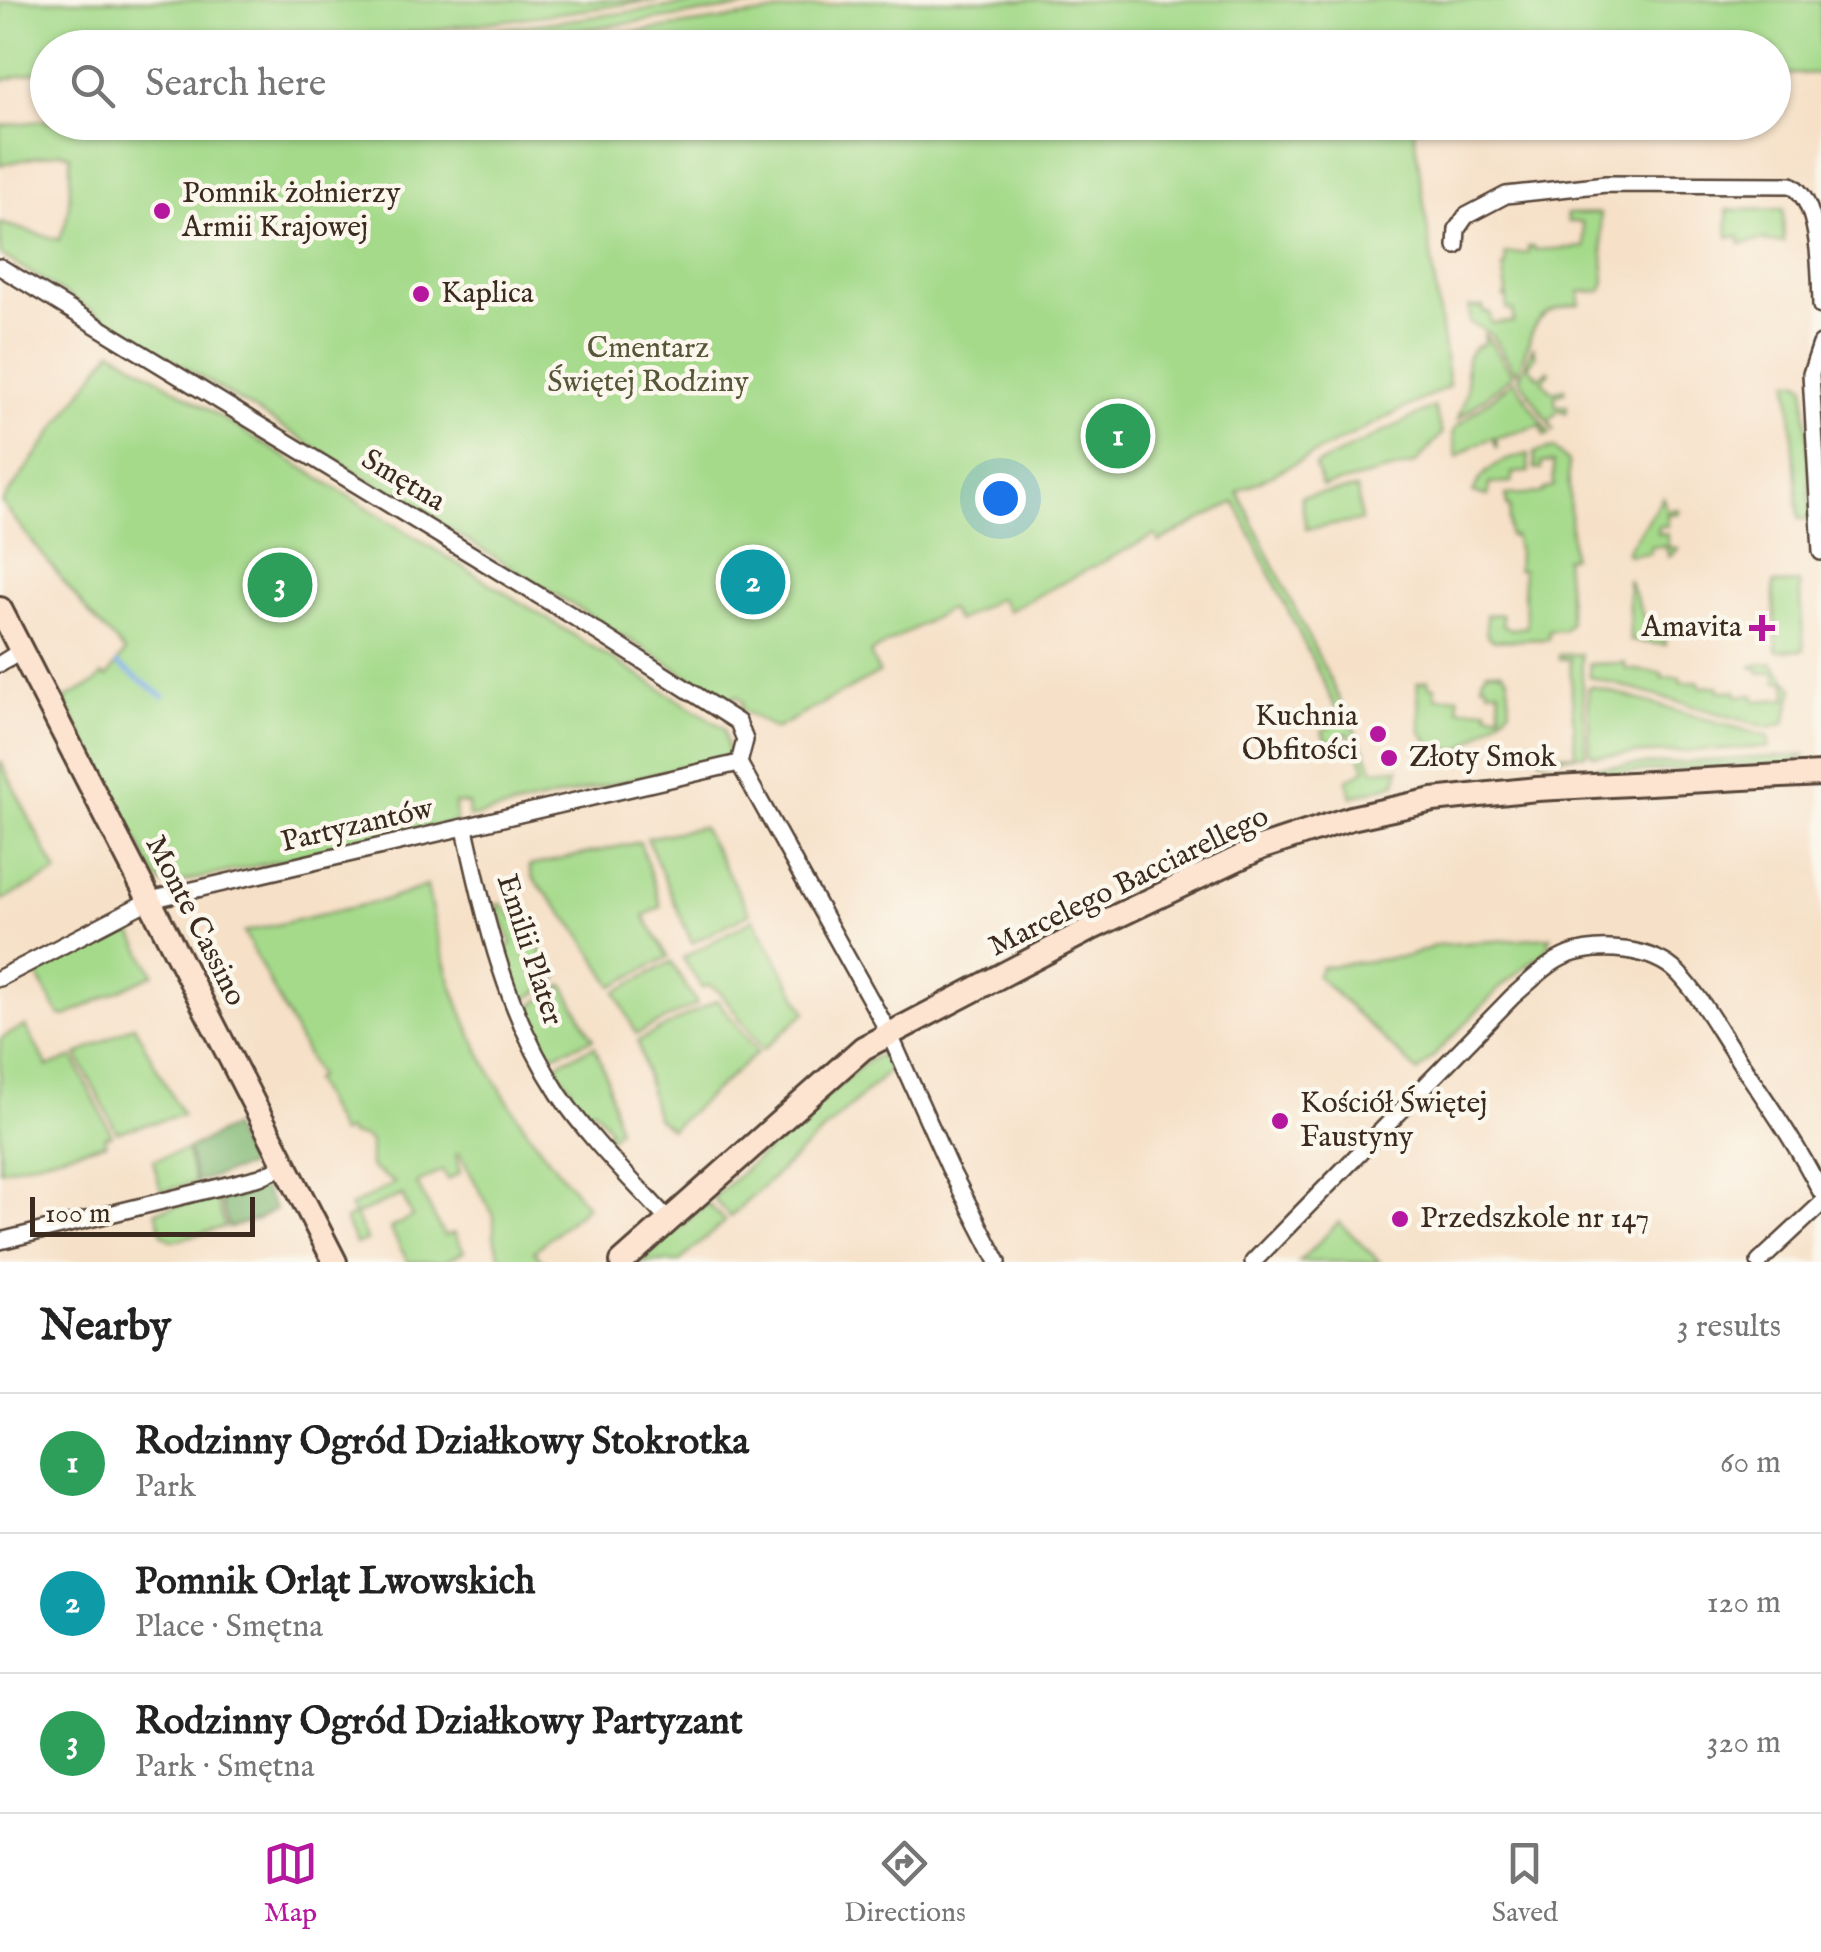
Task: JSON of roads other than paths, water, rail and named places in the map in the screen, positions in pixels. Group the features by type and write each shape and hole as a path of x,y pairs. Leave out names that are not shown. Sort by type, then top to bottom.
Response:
{"street":[{"path":"1456,246 1457,229 1466,216 1506,195 1606,184 1792,185 1807,200 1817,231 1821,306"},
{"name":"Smętna","path":"0,267 574,617 738,722 746,740 739,763"},
{"path":"1821,344 1811,374 1821,552"},
{"name":"Monte Cassino","path":"0,609 335,1262"},
{"path":"0,664 21,651"},
{"path":"739,763 889,1033 949,1167 998,1262"},
{"name":"Partyzantów","path":"0,978 150,900 465,830 739,763"},
{"name":"Marcelego Bacciarellego","path":"622,1262 854,1056 889,1033 1211,869 1268,845 1351,818 1433,800 1532,790 1821,774"},
{"name":"Emilii Plater","path":"465,830 495,957 534,1053 570,1109 669,1221"},
{"path":"1253,1262 1541,972 1569,954 1614,949 1661,962 1684,981 1801,1152 1821,1192"},
{"path":"0,1241 260,1177 286,1165"},
{"path":"1759,1262 1821,1204"}],"waterway":[{"path":"117,664 163,696"}],"place":[{"name":"Pomnik żołnierzy Armii Krajowej","path":"162,211"},
{"name":"Kaplica","path":"421,294"},
{"name":"Rodzinny Ogród Działkowy Stokrotka","path":"1118,436"},
{"name":"Pomnik Orląt Lwowskich","path":"753,582"},
{"name":"Rodzinny Ogród Działkowy Partyzant","path":"280,585"},
{"name":"Amavita","path":"1762,628"},
{"name":"Kuchnia Obfitości","path":"1378,734"},
{"name":"Złoty Smok","path":"1389,758"},
{"name":"Kościół Świętej Faustyny","path":"1280,1121"},
{"name":"Przedszkole nr 147","path":"1400,1219"}],"park label":[{"name":"Cmentarz Świętej Rodziny","path":"648,366"}]}
